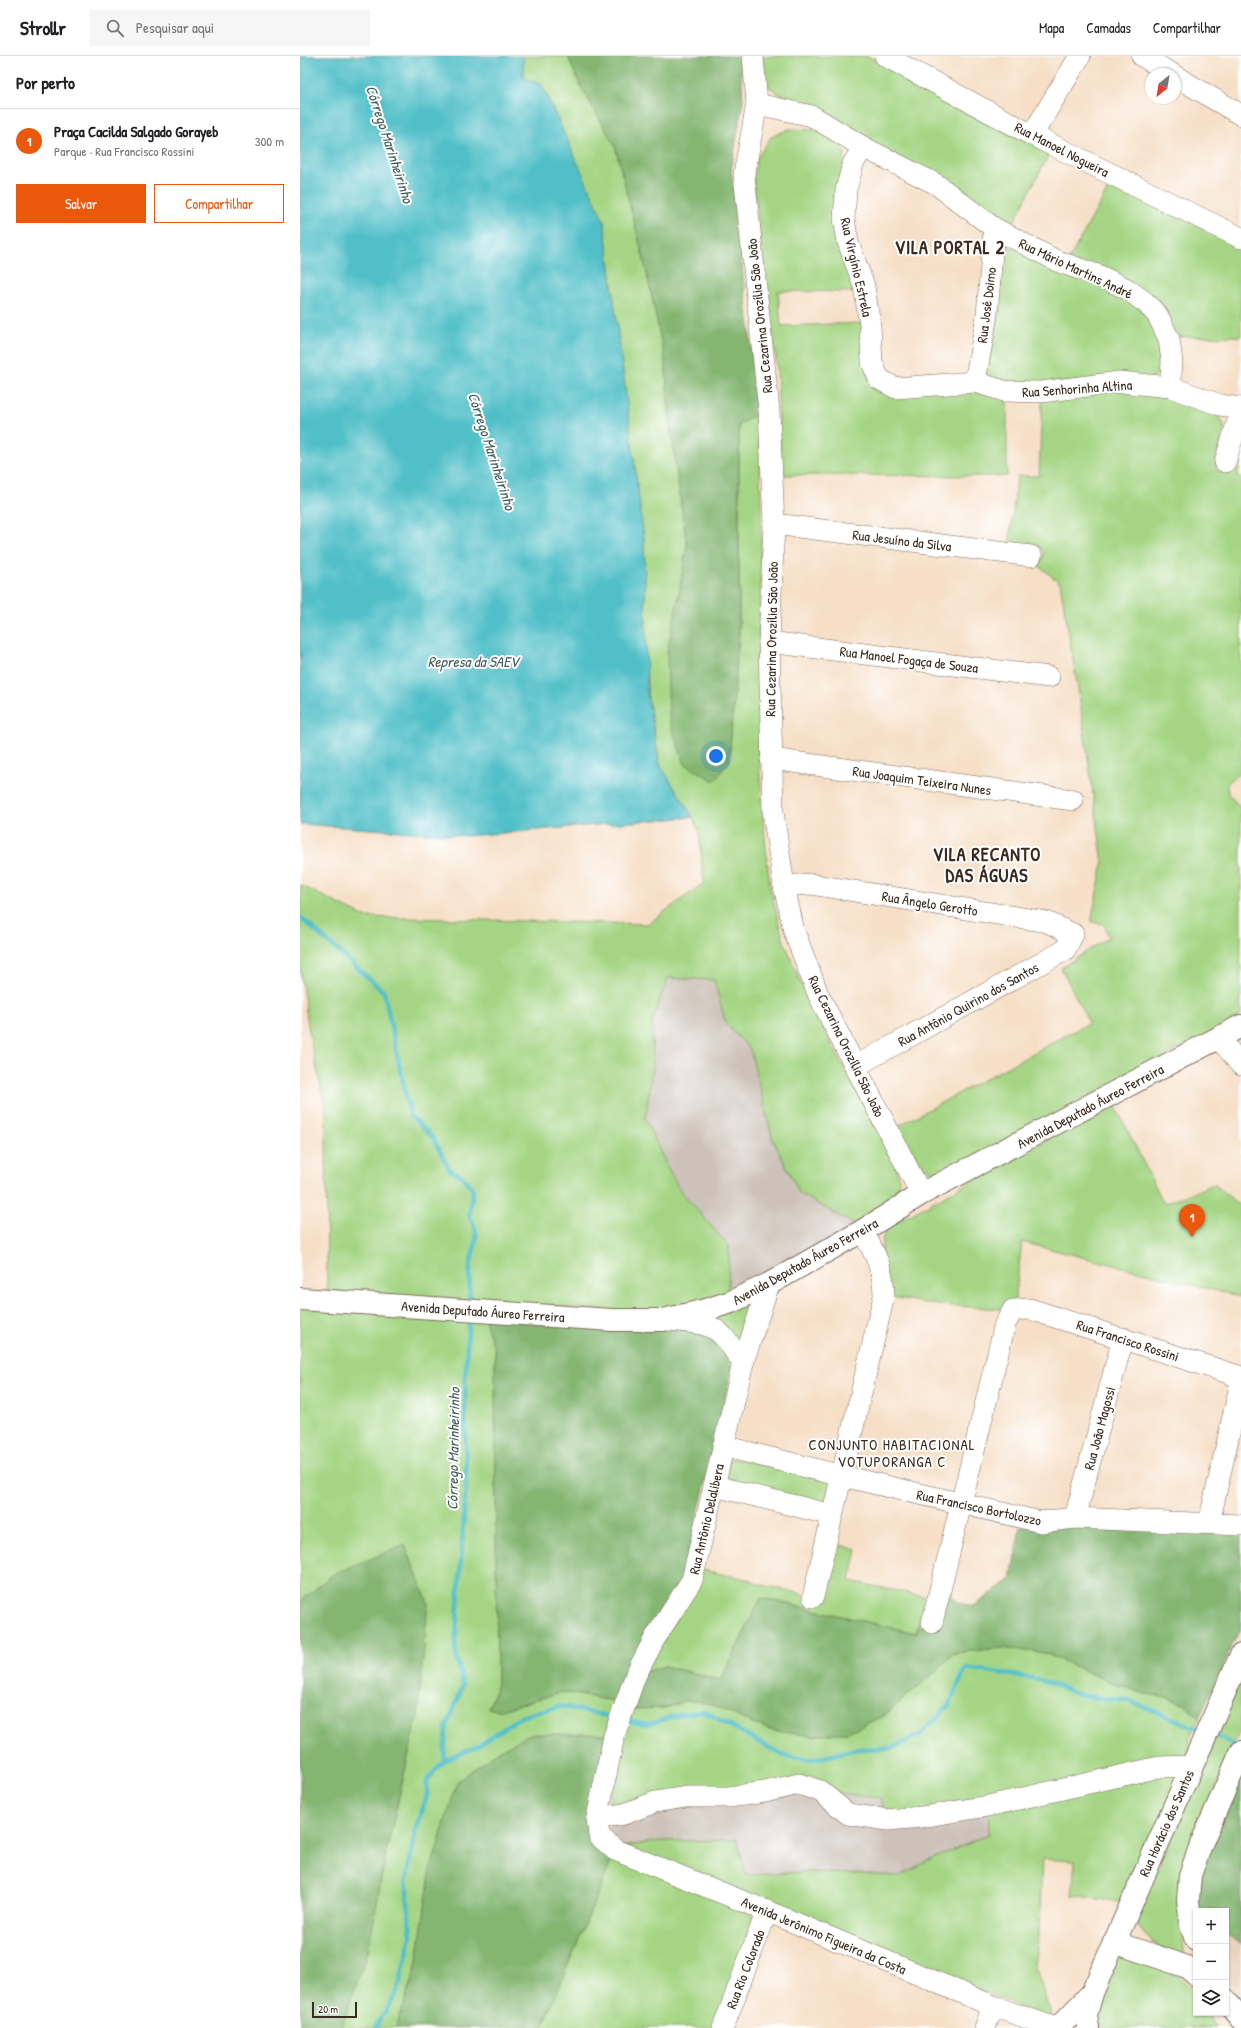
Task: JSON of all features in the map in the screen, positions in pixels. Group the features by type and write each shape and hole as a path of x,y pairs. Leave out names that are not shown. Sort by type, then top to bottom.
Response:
{"main road":[{"name":"Avenida Deputado Áureo Ferreira","path":"300,1299 482,1310 612,1320 663,1320 702,1311 731,1302 769,1284 862,1231 921,1194 1241,1026"},
{"name":"Rua Horácio dos Santos","path":"1088,2028 1086,2015 1092,1993 1202,1740 1241,1655"},
{"path":"1193,1931 1188,1900 1190,1875 1202,1842 1240,1755"},
{"path":"1114,1942 1187,1967 1193,1972"},
{"name":"Rua Horácio dos Santos","path":"1058,2028 1092,1993"},
{"path":"1229,2005 1241,2019"},
{"path":"1226,2016 1227,2028"}],"street":[{"name":"Rua Cezarina Orozília São João","path":"753,56 757,104 744,174 769,411 774,524 769,642 773,812 784,886 794,931 818,994 921,1194"},
{"name":"Rua Manoel Nogueira","path":"885,56 1032,135 1241,238"},
{"path":"1032,135 1080,56"},
{"path":"1142,56 1162,68"},
{"path":"1181,80 1241,115"},
{"name":"Rua Mário Martins André","path":"757,104 812,116 862,147 936,184 994,228 1057,261 1100,276 1127,289 1146,303 1158,316 1169,339 1172,362 1170,386"},
{"name":"Rua Virgínio Estrela","path":"862,147 852,164 846,190 844,219 848,242 864,286 870,325 872,362 879,379 888,385"},
{"name":"Rua José Doimo","path":"975,382 987,315 994,228"},
{"name":"Rua Senhorinha Altina","path":"888,385 896,388 913,388 940,384 975,382 1004,391 1041,392 1119,382 1170,386 1220,405 1241,410"},
{"path":"1225,462 1241,410"},
{"name":"Rua Jesuíno da Silva","path":"774,524 1031,556"},
{"name":"Rua Manoel Fogaça de Souza","path":"769,642 1049,677"},
{"name":"Rua Joaquim Teixeira Nunes","path":"771,759 1073,800"},
{"name":"Rua Ângelo Gerotto","path":"784,886 810,884 1047,922 1073,934"},
{"name":"Rua Antônio Quirino dos Santos","path":"856,1066 1065,950 1073,934"},
{"path":"1220,1038 1241,1065"},
{"path":"813,1597 884,1296 884,1279 876,1255 862,1231"},
{"name":"Rua Antônio Delalibera","path":"598,1827 614,1736 636,1674 655,1638 692,1580 743,1363 769,1284"},
{"name":"Rua Francisco Rossini","path":"960,1504 1005,1324 1013,1310 1030,1308 1241,1377"},
{"path":"663,1320 710,1326 722,1334 743,1363"},
{"name":"Rua João Magossi","path":"1075,1518 1123,1338"},
{"path":"1209,1523 1241,1382"},
{"name":"Rua Francisco Bortolozzo","path":"723,1446 842,1476 1040,1522 1075,1518 1241,1525"},
{"path":"715,1486 832,1515"},
{"path":"932,1623 960,1504"},
{"path":"598,1827 624,1814 655,1802 686,1797 743,1795 765,1792 799,1784 820,1791 848,1814 888,1820 908,1818 956,1812 1159,1767 1191,1766"},
{"name":"Avenida Jerônimo Figueira da Costa","path":"598,1827 615,1850 767,1911 994,2006 1055,2028"},
{"name":"Rua Rio Colorado","path":"723,2028 767,1911"},
{"path":"985,2028 994,2006"}],"shaded area":[{"path":"668,978 713,980 726,1024 750,1049 773,1140 857,1226 728,1294 729,1247 680,1190 669,1171 645,1118 653,1067 652,1021"},
{"path":"820,1791 988,1806 989,1835 934,1858 899,1876 808,1872 746,1875 737,1840 660,1841 622,1847 608,1834 605,1817"},
{"path":"1229,1935 1241,1944 1241,2005 1229,1990"}],"green space":[{"path":"523,56 568,56 580,85 615,146 644,260 665,360 670,425 687,546 678,599 729,762 739,631 739,425 759,413 761,523 759,757 762,809 770,888 783,939 808,1000 894,1161 900,1183 888,1205 857,1226 800,1194 773,1140 750,1049 726,1024 714,980 668,978 652,1021 653,1067 645,1118 669,1171 680,1190 729,1247 728,1294 663,1313 327,1294 326,1111 309,1033 300,968 300,885 365,917 648,924 704,883 699,831 693,817 660,765 647,693 644,539 604,221 524,78"},
{"path":"568,56 740,56 743,101 731,170 759,413 739,425 739,631 729,762 714,781 685,764 669,721 667,653 687,546 670,425 665,360 644,260 615,146 580,85"},
{"path":"762,56 867,56 1050,152 1010,229 814,110 778,93 764,83"},
{"path":"789,129 818,130 840,144 845,154 842,170 856,292 778,291 781,326 862,323 871,381 974,391 1007,398 1007,476 781,475 777,368 753,180 757,158 771,137"},
{"path":"1112,182 1241,246 1241,336 1173,337 1161,313 1069,259"},
{"path":"1015,246 1120,290 1150,318 1162,342 1166,363 1160,373 1151,378 1067,382 994,381 984,370 998,257 1005,249"},
{"path":"1120,387 1181,399 1212,412 1221,420 1224,430 1215,461 1217,471 1231,472 1241,461 1237,476 1241,477 1241,771 1227,784 1228,794 1241,808 1241,1016 939,1175 921,1165 898,1126 1089,1023 1061,968 1109,937 1104,924 1091,922 1103,863 1079,695 1060,583 1038,565 1041,562 1044,553 1038,545 1029,542 1021,547 1009,547 1017,476 1039,476 1042,399"},
{"path":"1114,1103 1164,1204 1214,1184 1241,1207 1241,1297 1022,1242 1015,1300 1003,1309 938,1305 891,1297 882,1262 882,1245 886,1228"},
{"path":"760,1298 739,1343 711,1319"},
{"path":"300,1305 434,1320 484,1318 495,1350 497,1686 488,1709 501,1710 561,1692 614,1701 606,1734 481,1764 467,1774 431,1868 416,1967 396,2028 341,2028 368,1951 386,1853 418,1714 421,1666 333,1574 300,1602"},
{"path":"484,1318 691,1330 714,1338 725,1351 732,1368 683,1578 625,1673 614,1701 561,1692 501,1710 488,1709 497,1686 495,1350"},
{"path":"730,1458 831,1479 825,1505 731,1483 726,1476"},
{"path":"1020,1527 1229,1530 1241,1533 1241,1626 1199,1718 1184,1704 1163,1696 1145,1694 1108,1681 1045,1653 1000,1648 954,1653 934,1673 883,1716 847,1732 813,1736 770,1730 711,1704 687,1700 666,1708 630,1709 645,1672 665,1666 721,1680 761,1598 916,1633 921,1621 923,1627 948,1590 958,1603 974,1606 1011,1579"},
{"path":"837,1544 857,1550 850,1581 926,1597 916,1633 762,1598 720,1680 665,1666 645,1672 703,1570 751,1580 758,1584 803,1594 807,1600 819,1602 825,1595"},
{"path":"405,1545 428,1603 418,1714 386,1853 368,1951 341,2028 300,2028 300,1602 333,1574"},
{"path":"1000,1648 1045,1653 1108,1681 1145,1694 1163,1696 1184,1704 1199,1718 1190,1738 1184,1766 1125,1903 1072,1895 1075,1861 1042,1859 1039,1935 1034,1964 1053,2020 622,1847 660,1841 737,1840 746,1875 808,1872 899,1876 934,1858 989,1835 988,1806 888,1820 880,1798 820,1791 605,1817 630,1709 666,1708 687,1700 711,1703 743,1719 770,1730 813,1736 847,1732 883,1716 934,1673 954,1653"},
{"path":"1241,1674 1241,1728 1194,1838 1181,1926 1185,1957 1165,1950 1152,1942 1142,1932 1139,1926 1139,1916 1141,1907"},
{"path":"530,1734 606,1734 595,1794 613,1857 542,2028 396,2028 416,1967 431,1868 457,1782 498,1751"},
{"path":"1241,1769 1241,1944 1229,1935 1229,1908 1196,1908 1197,1876"},
{"path":"613,1857 752,1912 755,1922 714,2028 542,2028"},
{"path":"1127,1952 1165,1968 1183,1980 1193,1991 1193,2016 1209,2016 1215,2028 1094,2028 1090,2016 1117,1955"}],"water":[{"name":"Represa da SAEV","path":"300,56 523,56 524,78 542,85 604,221 644,539 647,693 660,765 693,817 467,836 300,824"}],"waterway":[{"name":"Córrego Marinheirinho","path":"300,917 384,992 410,1115 433,1138 450,1170 462,1176 473,1190 469,1216 475,1230 476,1241 470,1267 469,1304"},
{"name":"Córrego Marinheirinho","path":"375,2028 398,1990 411,1937 406,1881 416,1828 427,1796 427,1780 444,1761 446,1728 463,1685 455,1650 466,1484 465,1379 469,1316"},
{"path":"625,1720 646,1725 678,1715 704,1711 782,1755 812,1760 857,1749 892,1748 920,1735 949,1705 966,1668 1038,1679 1084,1696 1129,1701 1201,1730"},
{"path":"444,1761 480,1745 520,1717 560,1706 616,1718"},
{"path":"1211,1734 1239,1747"}],"place":[{"name":"Praça Cacilda Salgado Gorayeb","path":"1192,1237"}],"district":[{"name":"VILA PORTAL 2","path":"950,247"},
{"name":"VILA RECANTO DAS ÁGUAS","path":"987,864"},
{"name":"CONJUNTO HABITACIONAL VOTUPORANGA C","path":"892,1452"}]}
